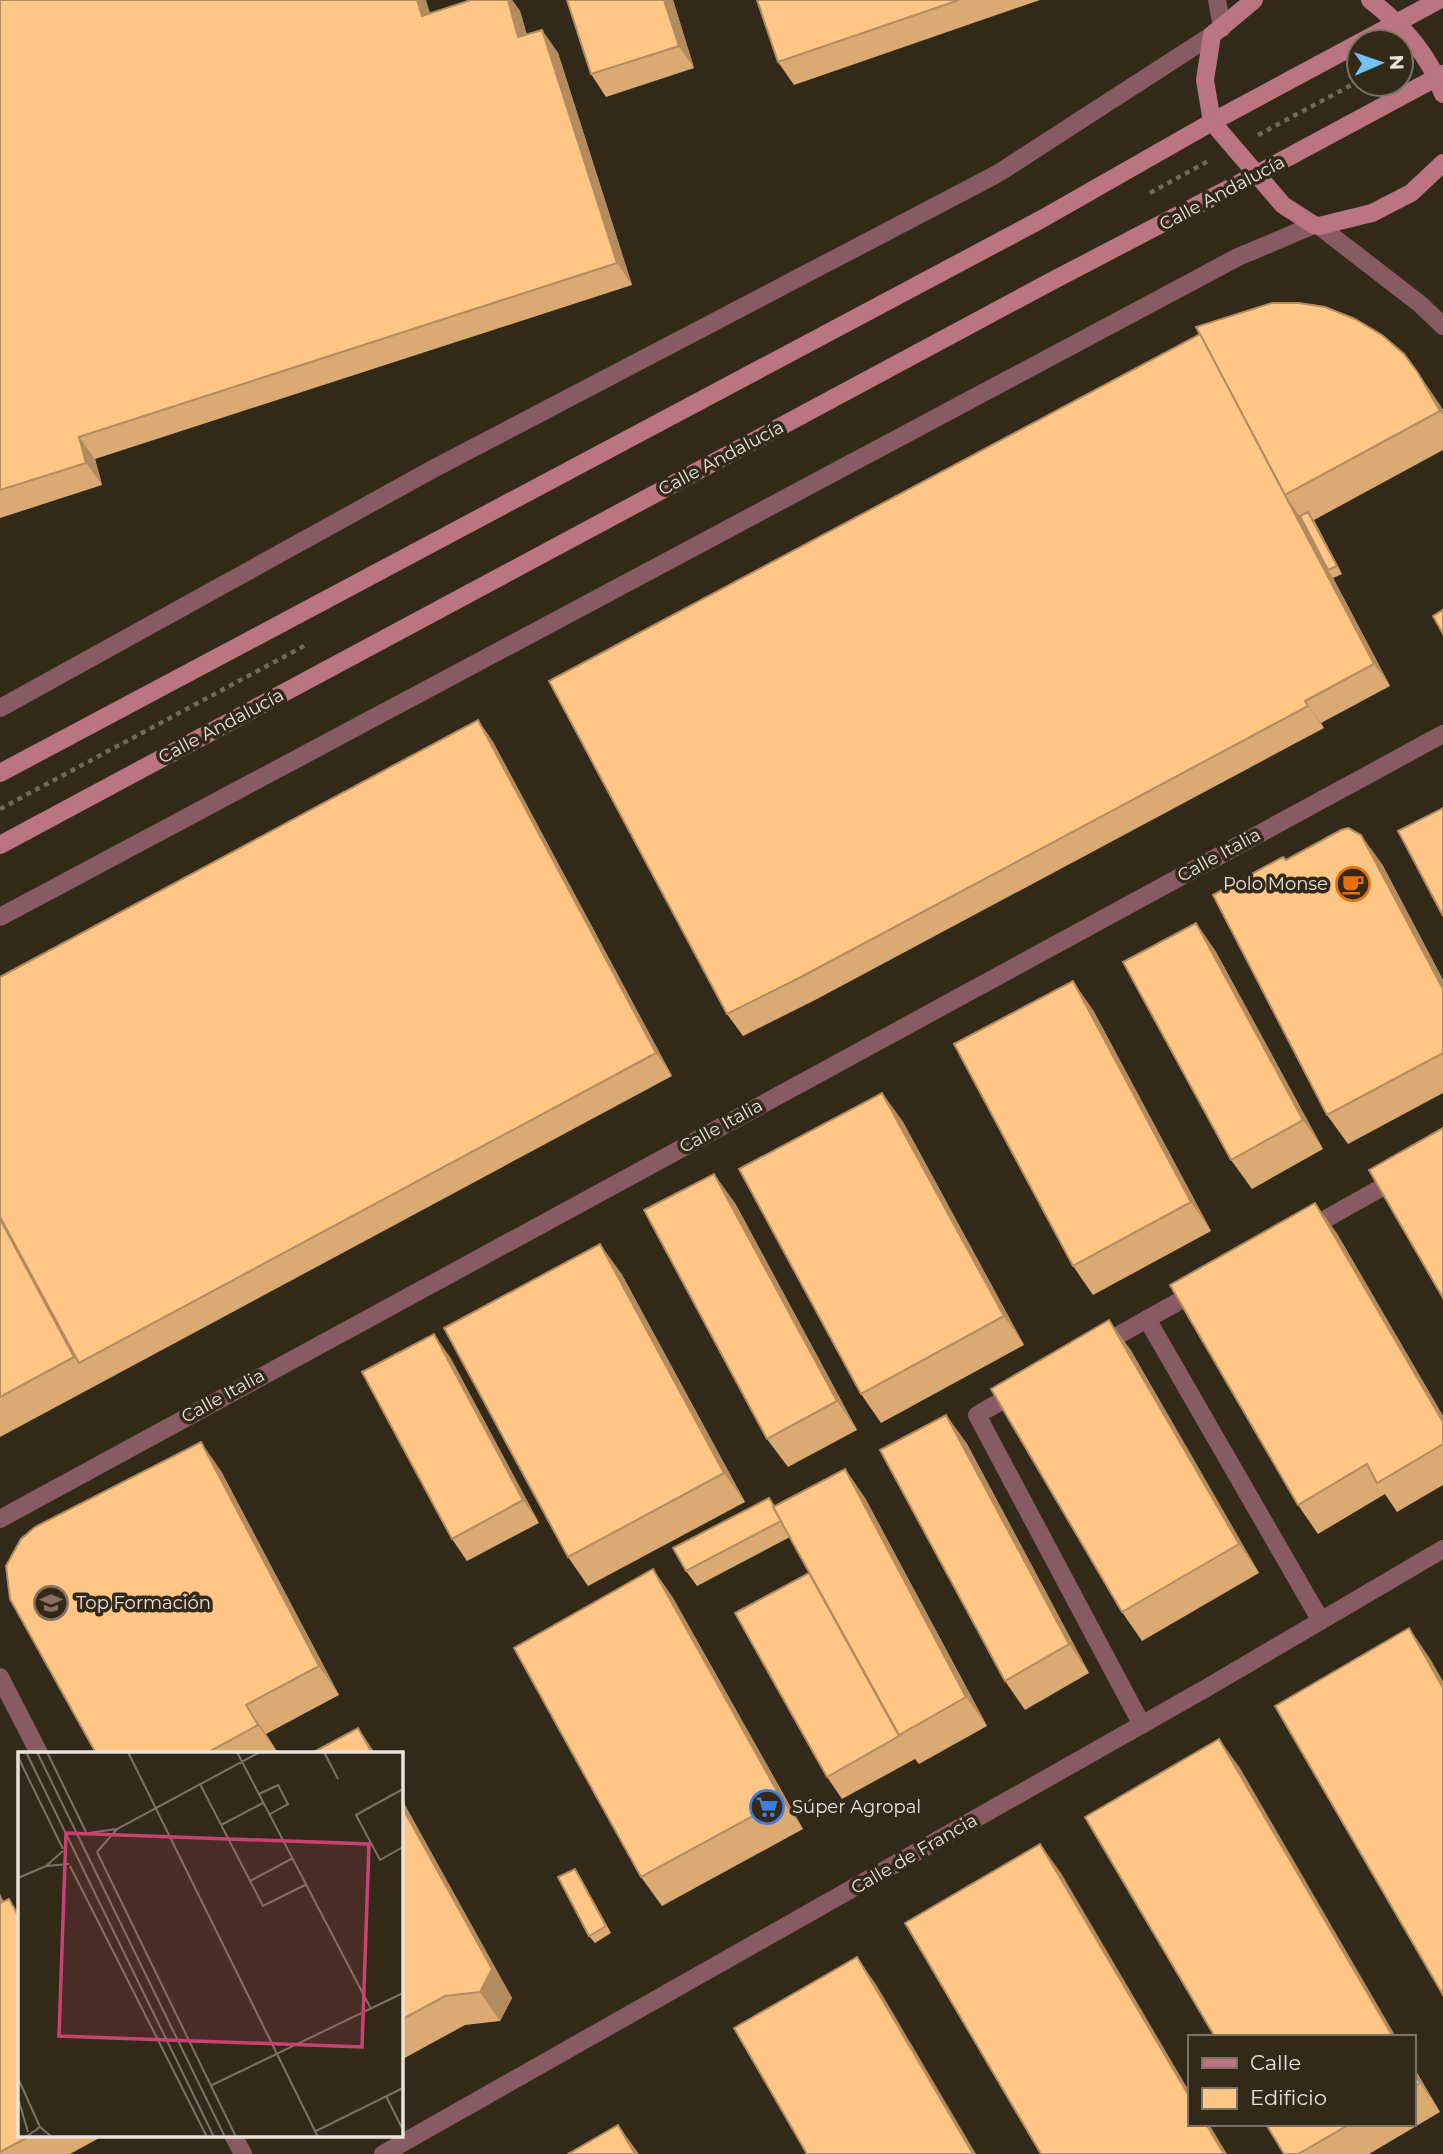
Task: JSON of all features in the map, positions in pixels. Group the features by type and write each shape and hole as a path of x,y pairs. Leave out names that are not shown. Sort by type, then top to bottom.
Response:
{"main road":[{"path":"1254,0 1217,31 1205,80 1212,122 1283,205 1317,226 1372,213 1411,193 1443,163"},
{"path":"1370,0 1398,22 1420,49 1441,82"},
{"path":"1387,28 1438,0"},
{"path":"0,773 1040,220 1345,50"},
{"name":"Calle Andalucía","path":"0,845 1038,288 1441,82"}],"street":[{"path":"0,708 444,462 997,174 1217,31 1217,0"},
{"path":"0,917 1238,257 1317,226 1420,304 1443,326"},
{"name":"Calle Italia","path":"0,1519 1443,734"},
{"path":"1289,1240 1443,1153"},
{"path":"1090,1351 1218,1279"},
{"path":"1147,1319 1321,1620"},
{"path":"1034,1383 976,1415 1142,1725"},
{"name":"Calle de Francia","path":"383,2154 1142,1725 1443,1549"},
{"path":"0,1678 38,1752"},
{"path":"234,2136 243,2154"}],"building":[{"path":"0,0 417,0 422,16 471,0 508,0 518,37 542,30 617,263 79,437 86,463 0,490"},
{"path":"567,0 664,0 679,46 591,74"},
{"path":"757,0 959,0 778,62"},
{"path":"1272,303 1325,307 1355,319 1382,335 1404,354 1440,411 1285,495 1196,327"},
{"path":"1200,334 1374,664 1305,701 1308,706 727,1014 549,681"},
{"path":"1308,512 1337,566 1328,570 1300,516"},
{"path":"1443,610 1443,634 1433,616"},
{"path":"478,720 656,1053 79,1363 0,1217 0,977"},
{"path":"1443,808 1443,916 1398,831"},
{"path":"1348,828 1361,835 1443,989 1443,1053 1327,1115 1213,895 1283,857 1286,860"},
{"path":"1196,923 1303,1120 1231,1160 1123,962"},
{"path":"1073,981 1191,1202 1073,1266 954,1044"},
{"path":"882,1093 1004,1316 861,1394 739,1169"},
{"path":"1443,1128 1443,1298 1369,1170"},
{"path":"714,1174 837,1401 767,1439 644,1210"},
{"path":"1315,1203 1443,1422 1443,1444 1377,1483 1367,1464 1298,1505 1170,1285"},
{"path":"0,1219 74,1357 0,1397"},
{"path":"600,1244 724,1473 568,1557 444,1328"},
{"path":"1109,1320 1239,1544 1122,1612 991,1389"},
{"path":"434,1334 523,1500 452,1539 362,1372"},
{"path":"946,1415 1069,1644 1005,1681 880,1450"},
{"path":"201,1442 319,1666 246,1705 258,1725 209,1752 95,1752 10,1599 6,1566 21,1539 35,1527"},
{"path":"845,1469 966,1697 899,1735 773,1507"},
{"path":"769,1498 781,1521 686,1571 673,1548"},
{"path":"653,1569 782,1800 641,1877 514,1648"},
{"path":"809,1573 899,1736 827,1777 735,1613"},
{"path":"1409,1628 1443,1688 1443,1995 1275,1706"},
{"path":"358,1728 371,1752 314,1752"},
{"path":"1219,1739 1392,2035 1214,2035 1085,1817"},
{"path":"402,1807 492,1969 480,1992 445,1996 402,2019"},
{"path":"1040,1844 1188,2094 1188,2126 1207,2126 1224,2154 1041,2154 905,1923"},
{"path":"575,1869 606,1926 589,1936 558,1877"},
{"path":"9,1899 18,1915 18,2136 30,2136 0,2152 0,1903"},
{"path":"857,1957 973,2154 807,2154 734,2028"},
{"path":"618,2125 635,2154 568,2154"},
{"path":"1267,2126 1347,2126 1298,2154 1284,2154"}],"place":[{"name":"Polo Monse","path":"1353,884"},
{"name":"Top Formación","path":"51,1603"},
{"name":"Súper Agropal","path":"767,1807"}]}
